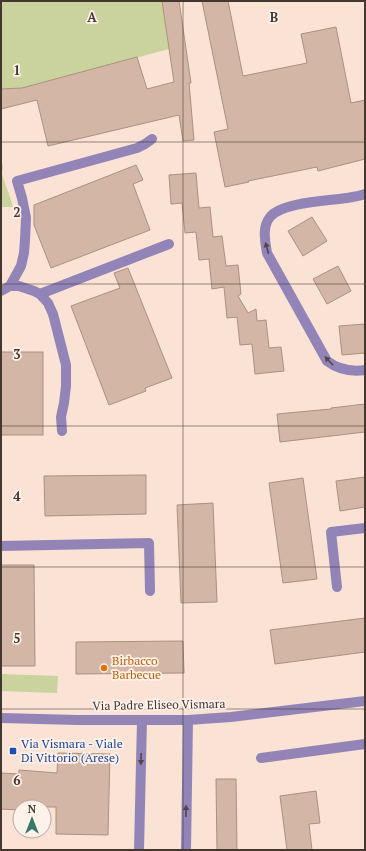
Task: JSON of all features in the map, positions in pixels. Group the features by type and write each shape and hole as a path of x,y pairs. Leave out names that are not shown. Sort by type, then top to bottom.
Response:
{"street":[{"path":"6,289 21,266 24,253 26,218 17,181 137,148 152,139"},
{"path":"365,194 289,207 277,211 270,217 265,227 265,242 267,253 327,361 333,366 346,371 365,370"},
{"path":"40,294 169,244"},
{"path":"6,289 19,286 40,294 48,303 53,314 66,365 66,386 61,417 62,431"},
{"path":"337,587 330,532 365,528"},
{"path":"1,546 149,543 150,591"},
{"name":"Via Padre Eliseo Vismara","path":"1,718 188,720 231,717 365,701"},
{"path":"139,850 142,720"},
{"path":"186,850 188,720"},
{"path":"261,758 365,744"}],"green space":[{"path":"1,1 162,1 169,49 22,88 1,89"},
{"path":"1,157 3,167 2,174 13,207 1,207"},
{"path":"1,674 58,676 57,693 1,691"}],"building":[{"path":"162,1 179,1 191,83 189,83 194,140 183,141 179,115 48,146 37,100 1,109 1,89 22,88 137,57 147,89 174,82"},
{"path":"202,1 228,1 243,76 307,63 301,34 336,27 351,103 365,100 365,159 318,171 317,167 225,187 214,132 228,129"},
{"path":"136,165 143,180 133,184 150,230 51,268 34,225 34,205"},
{"path":"196,173 199,208 210,207 213,237 222,236 226,266 238,265 241,294 238,296 248,313 256,309 257,321 266,320 269,348 281,347 284,371 255,374 252,344 240,345 237,317 227,318 224,287 212,289 209,259 199,260 196,232 185,233 182,203 171,204 169,175"},
{"path":"312,217 327,241 303,256 288,231"},
{"path":"338,266 351,291 327,304 313,279"},
{"path":"128,268 172,378 145,388 146,391 109,405 71,306 120,288 114,273"},
{"path":"365,324 365,353 342,355 339,326"},
{"path":"1,352 43,352 43,435 1,435"},
{"path":"365,404 365,432 280,442 277,414"},
{"path":"146,475 146,514 45,516 44,476"},
{"path":"365,477 365,507 340,511 336,481"},
{"path":"303,478 317,579 283,583 269,483"},
{"path":"213,503 217,602 181,603 177,505"},
{"path":"1,565 34,565 35,666 1,666"},
{"path":"365,618 365,652 275,664 270,630"},
{"path":"183,641 184,673 76,674 76,642"},
{"path":"58,753 110,754 108,835 56,834 56,807 52,807 52,799 12,799 12,810 1,809 1,773 19,774 19,770 57,773"},
{"path":"216,779 236,779 237,850 217,850"},
{"path":"316,791 320,823 309,824 312,850 287,850 280,796"}],"place":[{"name":"Birbacco Barbecue","path":"104,668"},
{"name":"Via Vismara - Viale Di Vittorio (Arese)","path":"13,751"}]}
